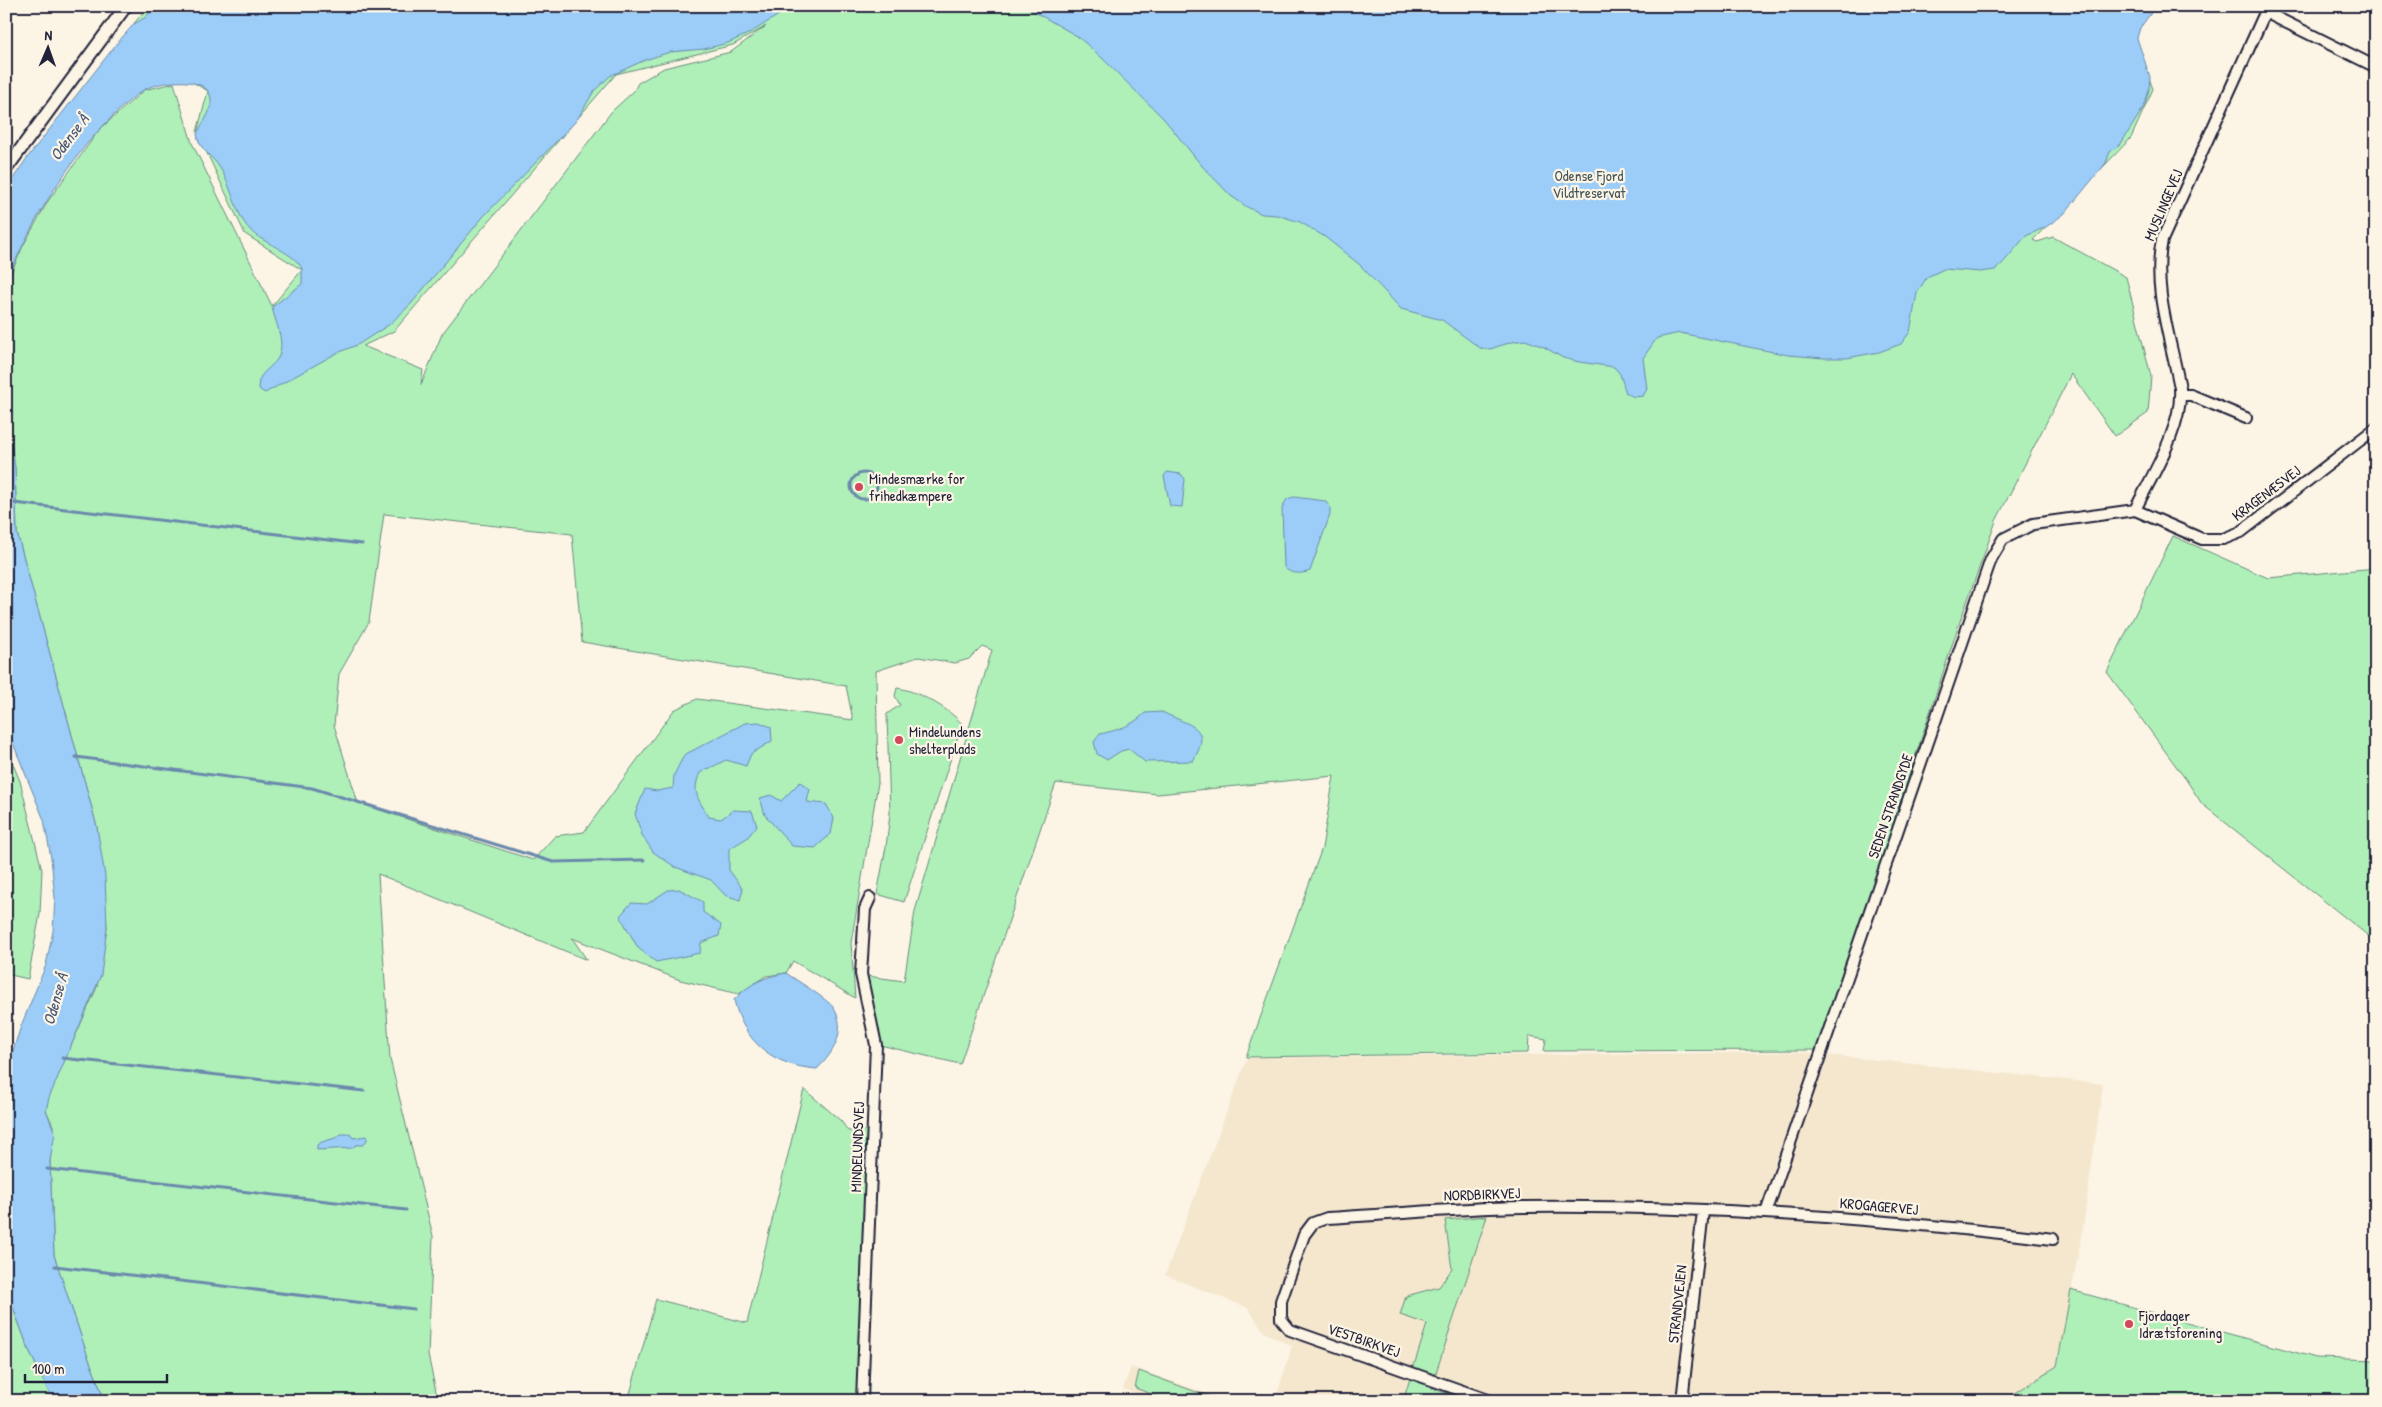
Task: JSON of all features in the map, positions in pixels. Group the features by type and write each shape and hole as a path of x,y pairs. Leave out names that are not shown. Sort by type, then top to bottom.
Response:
{"street":[{"path":"6,169 124,7"},
{"path":"2267,9 2376,67"},
{"name":"MUSLINGEVEJ","path":"2135,510 2175,424 2180,395 2159,282 2158,261 2162,240 2267,9"},
{"path":"2180,395 2191,395 2246,418"},
{"name":"KRAGENÆSVEJ","path":"2135,510 2202,539 2223,539 2241,532 2373,434"},
{"name":"SEDEN STRANDGYDE","path":"1766,1213 1991,559 2003,540 2033,524 2135,510"},
{"name":"MINDELUNDSVEJ","path":"862,1401 876,1046 861,974 865,909 870,898"},
{"name":"NORDBIRKVEJ","path":"1292,1267 1309,1227 1312,1223 1327,1218 1524,1207 1703,1210"},
{"name":"KROGAGERVEJ","path":"1703,1210 1945,1226 2052,1239"},
{"name":"STRANDVEJEN","path":"1682,1401 1703,1210"},
{"name":"VESTBIRKVEJ","path":"1292,1267 1281,1301 1281,1319 1290,1330 1491,1401"}],"shaded area":[{"path":"1800,1052 2103,1084 2082,1235 2057,1366 2003,1401 1275,1401 1292,1346 1264,1332 1248,1308 1165,1275 1247,1058"},
{"path":"1131,1367 1228,1401 1154,1401 1123,1389"}],"green space":[{"path":"148,6 2147,6 2135,39 2153,89 2131,138 2033,240 2037,242 2053,237 2126,277 2151,376 2148,413 2115,436 2071,374 1996,521 1959,624 1819,1050 1544,1051 1546,1039 1529,1036 1528,1053 1246,1057 1322,848 1334,776 1158,794 1056,783 960,1064 880,1045 867,976 904,981 915,911 992,650 982,646 969,659 955,663 918,657 876,671 878,783 851,943 855,998 793,961 786,973 766,976 739,994 680,980 572,938 587,960 378,874 390,1059 433,1236 428,1355 438,1401 105,1401 54,1255 50,1161 54,1128 46,1110 48,1098 97,987 107,927 97,827 17,533 15,468 6,412 6,285 23,246 48,201 99,130 144,90 174,83 192,143 272,306 302,270 245,234 197,132 208,91 143,54 132,26","holes":["766,26 731,52 664,68 638,83 634,91 612,111 442,334 421,385 423,370 363,346 394,331 616,74 733,45","384,514 572,534 582,642 846,686 853,720 697,699 674,710 584,832 555,836 533,860 358,803 334,725 339,674 369,622"]},
{"path":"2173,536 2268,578 2376,568 2376,942 2202,804 2107,672"},
{"path":"897,688 913,692 932,701 957,718 962,724 904,902 877,894 890,814 887,714 900,705 895,696"},
{"path":"6,748 20,781 42,870 40,914 28,979 6,974"},
{"path":"804,1089 841,1121 848,1131 867,1130 856,1401 628,1401 656,1299 747,1323"},
{"path":"1487,1216 1431,1388 1468,1401 1403,1401 1427,1324 1400,1315 1406,1296 1439,1287 1452,1269 1445,1220"},
{"path":"6,1289 29,1350 53,1401 6,1401"},
{"name":"Fjordager Idrætsforening","path":"2071,1290 2316,1358 2376,1360 2376,1401 2003,1401 2057,1366"},
{"path":"1139,1371 1221,1401 1170,1401 1135,1388"}],"water":[{"name":"Odense Å","path":"155,6 793,6 750,33 728,43 704,49 670,52 645,60 610,76 594,91 577,120 483,217 411,304 390,324 359,344 335,354 265,393 260,390 259,380 278,358 281,345 272,307 302,284 302,269 294,259 253,233 242,219 224,176 198,139 197,134 209,112 211,104 210,94 204,87 195,83 172,82 150,87 131,99 100,129 72,163 46,203 23,245 6,285 6,189 27,158 118,42 134,24 146,17"},
{"name":"Odense Fjord Vildtreservat","path":"1024,6 2156,6 2140,28 2137,38 2150,77 2149,90 2144,107 2120,145 2110,152 2106,163 2064,214 2046,227 2026,236 1995,270 1980,272 1944,269 1927,277 1917,293 1910,332 1901,344 1879,352 1847,358 1824,358 1788,355 1680,333 1657,338 1643,358 1647,389 1643,396 1634,397 1626,393 1620,374 1614,367 1563,358 1544,347 1525,340 1490,349 1480,348 1442,320 1401,309 1360,265 1325,237 1300,222 1277,215 1262,214 1231,196 1202,166 1164,119 1099,55 1077,36"},
{"name":"Odense Å","path":"6,412 15,468 17,533 97,827 105,876 107,927 101,975 49,1098 46,1110 55,1133 50,1161 54,1255 105,1401 53,1401 29,1350 6,1289 6,1072 21,1026 46,965 53,931 55,898 51,858 44,820 6,726"},
{"path":"1167,472 1181,474 1185,479 1182,507 1170,506 1164,476"},
{"path":"1294,497 1325,501 1330,507 1330,515 1310,571 1300,573 1293,573 1284,567 1282,508 1287,499"},
{"path":"1162,712 1190,724 1200,734 1199,749 1193,761 1145,762 1129,749 1121,751 1107,760 1097,754 1094,742 1100,734 1124,727 1145,713"},
{"path":"759,722 771,727 772,741 751,754 746,766 726,760 700,773 696,786 699,801 709,817 721,819 733,810 752,811 757,826 747,838 729,849 729,870 743,889 740,900 725,895 711,880 675,867 653,852 642,835 635,814 645,789 657,791 673,788 674,775 684,755 745,723"},
{"path":"800,782 810,789 807,802 826,804 834,818 831,834 815,848 792,846 765,815 760,798 771,795 781,801"},
{"path":"679,889 703,902 703,912 721,925 719,936 701,943 700,953 656,962 638,948 620,916 631,903 647,904 668,890"},
{"path":"786,973 830,1004 837,1015 839,1032 837,1040 829,1056 817,1069 787,1063 763,1050 745,1028 734,1000 745,989 758,982 771,976"},
{"path":"341,1134 350,1134 353,1138 367,1136 367,1140 363,1145 356,1145 352,1148 317,1150 317,1145 320,1143"}],"waterway":[{"path":"864,473 873,477 877,486 873,495 864,499 855,495 851,486 855,477 864,473"},
{"path":"6,502 362,544"},
{"path":"76,757 312,788 553,862 644,860"},
{"path":"62,1058 364,1091"},
{"path":"47,1169 406,1210"},
{"path":"55,1266 414,1309"}],"place":[{"name":"Mindesmærke for frihedkæmpere","path":"859,487"},
{"name":"Mindelundens shelterplads","path":"899,740"},
{"name":"Fjordager Idrætsforening","path":"2129,1324"}]}
